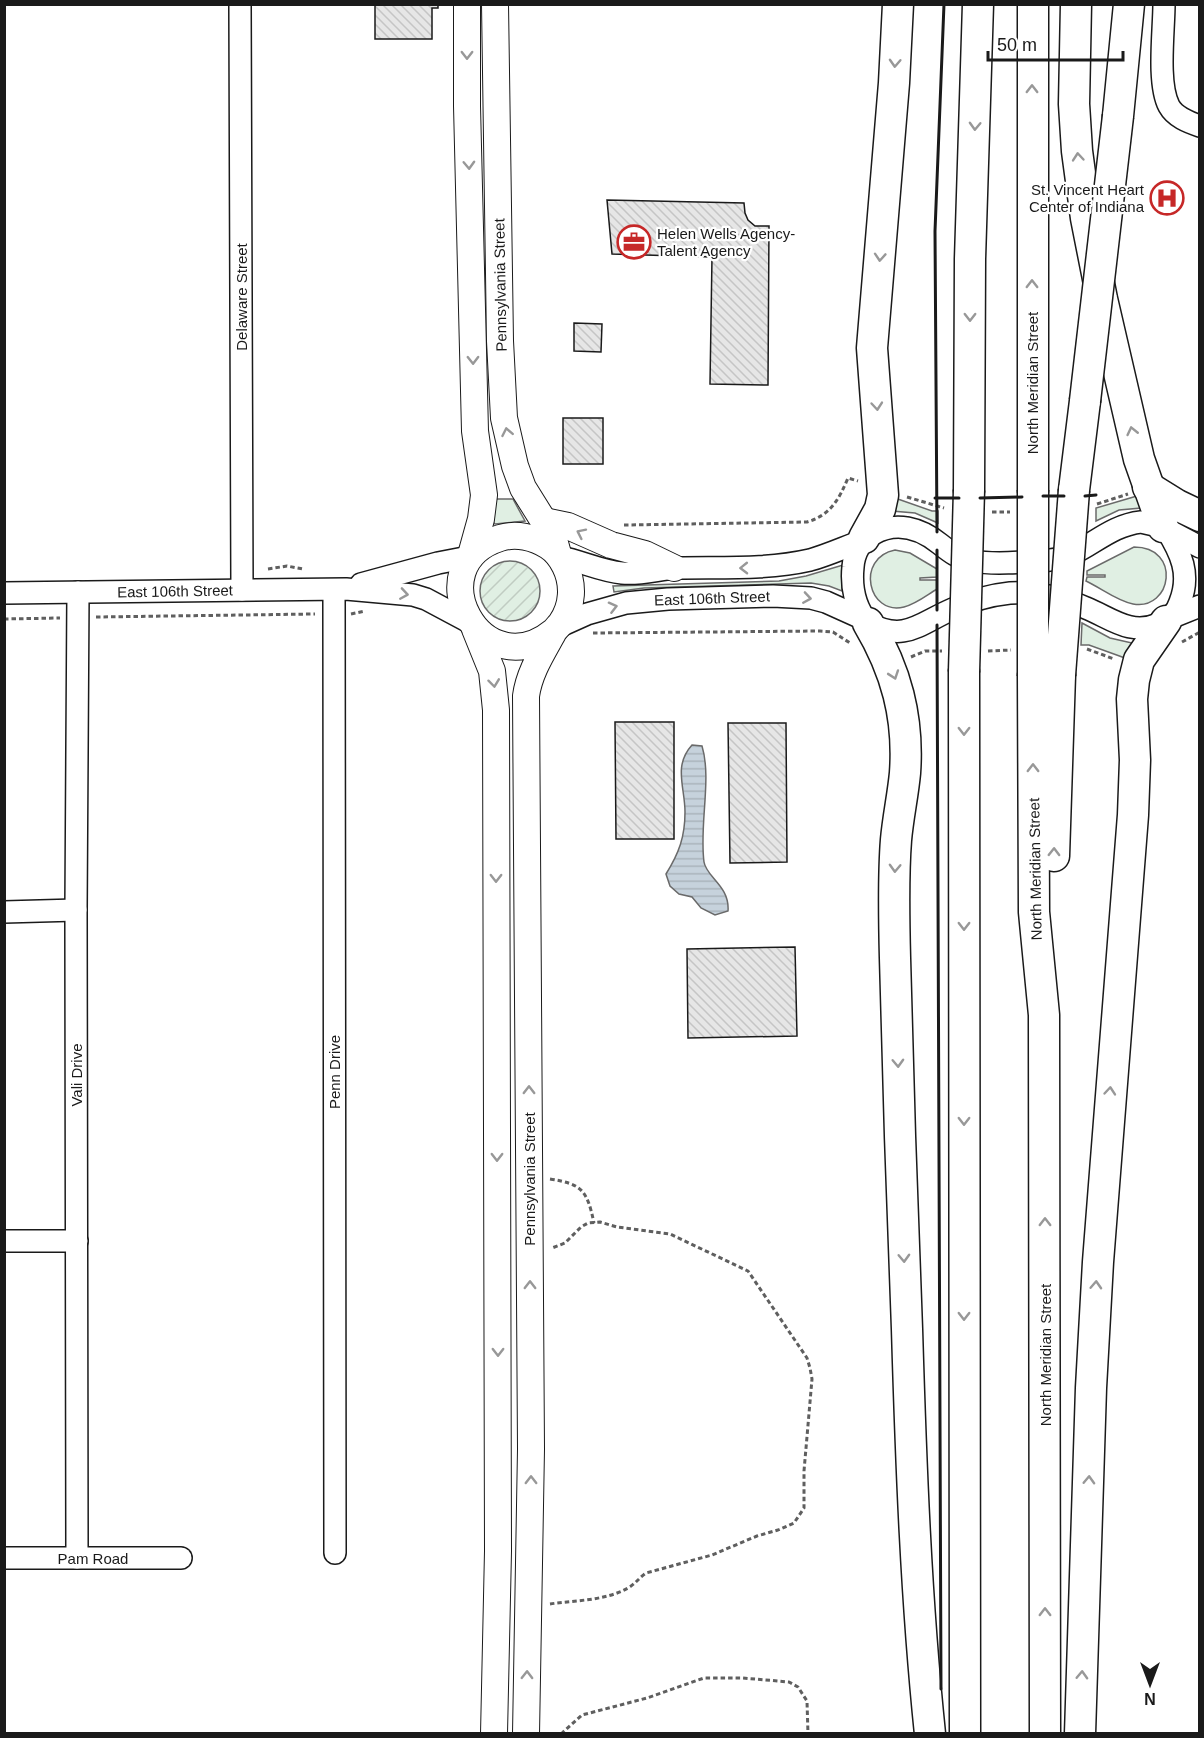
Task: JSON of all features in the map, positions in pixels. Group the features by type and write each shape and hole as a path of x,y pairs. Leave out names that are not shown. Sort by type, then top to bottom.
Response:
{"highway":[{"path":"863,540 880,509 884,495 872,348 894,83 898,4"},
{"path":"964,1734 964,672 969,490 970,259 978,4"},
{"name":"North Meridian Street","path":"1033,4 1033,490 1046,675 1034,912 1044,1015 1044,1734"},
{"path":"1076,4 1074,105 1080,184 1102,299 1139,459 1165,528"},
{"path":"1046,675 1074,490 1129,4"},
{"path":"1148,487 1177,506 1200,516"},
{"path":"1080,1734 1091,1388 1098,1251 1134,796 1133,688 1139,660 1168,619"},
{"path":"863,629 881,644 894,674 906,732 904,775 896,842 895,949 911,1472 930,1734"}],"main road":[{"name":"Pennsylvania Street","path":"467,4 467,106 475,421 484,495 481,519 470,556"},
{"name":"Pennsylvania Street","path":"495,4 500,341 504,418 515,466 523,488 553,537 559,556"},
{"path":"543,521 568,526 611,545 645,554 674,568"},
{"path":"515,536 540,541 559,556 570,577 571,596 566,614 556,629 538,641 518,646 497,643 488,639 473,626 462,605 460,594 461,582 470,556 491,541 515,536"},
{"name":"Pennsylvania Street","path":"473,626 492,671 496,710 498,1551 494,1734"},
{"name":"Pennsylvania Street","path":"526,1734 531,1437 526,696 531,675 556,629"}],"street":[{"name":"Delaware Street","path":"240,4 242,590"},
{"path":"1164,4 1162,87 1170,108 1184,120 1200,126"},
{"name":"East 106th Street","path":"559,556 622,573 645,573 674,568 752,568 809,560 863,540 890,526 906,527 933,538 961,558 973,561 1011,562 1053,560 1063,557 1111,531 1130,524 1141,522 1165,528"},
{"path":"1165,528 1200,547"},
{"path":"1165,528 1182,558 1185,579 1179,606 1168,619"},
{"path":"863,540 853,563 852,579 863,629"},
{"name":"East 106th Street","path":"340,590 374,579 470,556"},
{"name":"East 106th Street","path":"4,593 340,590 413,595 426,599 473,626"},
{"name":"Penn Drive","path":"335,1553 340,590"},
{"name":"Vali Drive","path":"77,1558 78,592"},
{"name":"East 106th Street","path":"556,629 587,614 626,603 668,599 773,596 811,598 826,602 863,629 893,632 912,630 952,609 971,602 1012,593 1052,598 1085,608 1125,627 1148,628 1200,606"},
{"path":"4,912 76,910"},
{"path":"4,1241 77,1241"},
{"name":"Pam Road","path":"4,1558 181,1557"}],"path":[{"path":"623,525 807,522 821,517 832,508 848,477 857,480"},
{"path":"261,569 287,566 307,570"},
{"path":"4,619 320,614"},
{"path":"588,634 820,631 833,632 843,637 863,629"},
{"path":"549,1179 572,1183 579,1187 591,1207 594,1223"},
{"path":"548,1604 608,1597 632,1586 637,1579 646,1574 712,1555 794,1523 804,1508 804,1471 812,1379 807,1358 747,1271 670,1233 594,1223 581,1227 565,1243 549,1249"},
{"path":"561,1734 582,1715 635,1701 704,1678 743,1678 789,1682 798,1687 807,1701 808,1734"}],"green space":[{"path":"1137,496 1141,508 1119,510 1096,521 1096,508"},
{"path":"895,498 938,511 938,523 915,513 892,511"},
{"path":"496,499 513,499 525,521 495,524 493,522"},
{"path":"1134,547 1149,550 1160,557 1165,567 1166,578 1163,589 1156,598 1146,604 1133,604 1086,581 1087,577 1105,577 1105,575 1087,575 1087,571"},
{"path":"895,550 910,553 937,569 937,577 920,578 920,580 937,580 937,589 917,602 904,607 892,607 882,603 875,595 871,585 874,564 882,555"},
{"path":"504,561 516,561 527,566 535,574 540,591 538,603 527,616 516,621 504,621 493,616 485,608 480,597 480,585 485,574 493,566"},
{"path":"843,565 842,591 811,583 644,588 614,592 613,586 779,581"},
{"path":"1082,623 1110,638 1132,643 1125,658 1089,645 1081,645"}],"shaded area":[{"path":"692,745 702,746 705,759 704,862 722,888 728,902 728,911 715,915 701,908 692,897 679,894 670,886 666,874 678,852 682,837 685,803 681,769 686,753"}],"building":[{"path":"375,4 438,4 438,8 432,8 432,39 375,39"},
{"path":"607,200 744,203 748,220 755,226 769,226 768,385 710,384 712,257 612,254"},
{"path":"574,323 602,324 601,352 574,351"},
{"path":"563,418 603,418 603,464 563,464"},
{"path":"615,722 674,722 674,839 616,839"},
{"path":"728,723 786,723 787,862 730,863"},
{"path":"795,947 797,1036 688,1038 687,949"}],"wall":[{"path":"937,532 935,231 944,4"},
{"path":"1085,496 1096,495"},
{"path":"1043,496 1064,496"},
{"path":"980,498 1022,497"},
{"path":"935,498 959,498"},
{"path":"937,550 937,610"},
{"path":"937,625 941,1689"}],"place":[{"name":"St. Vincent Heart Center of Indiana","path":"1167,198"},
{"name":"Helen Wells Agency- Talent Agency","path":"634,242"}]}
